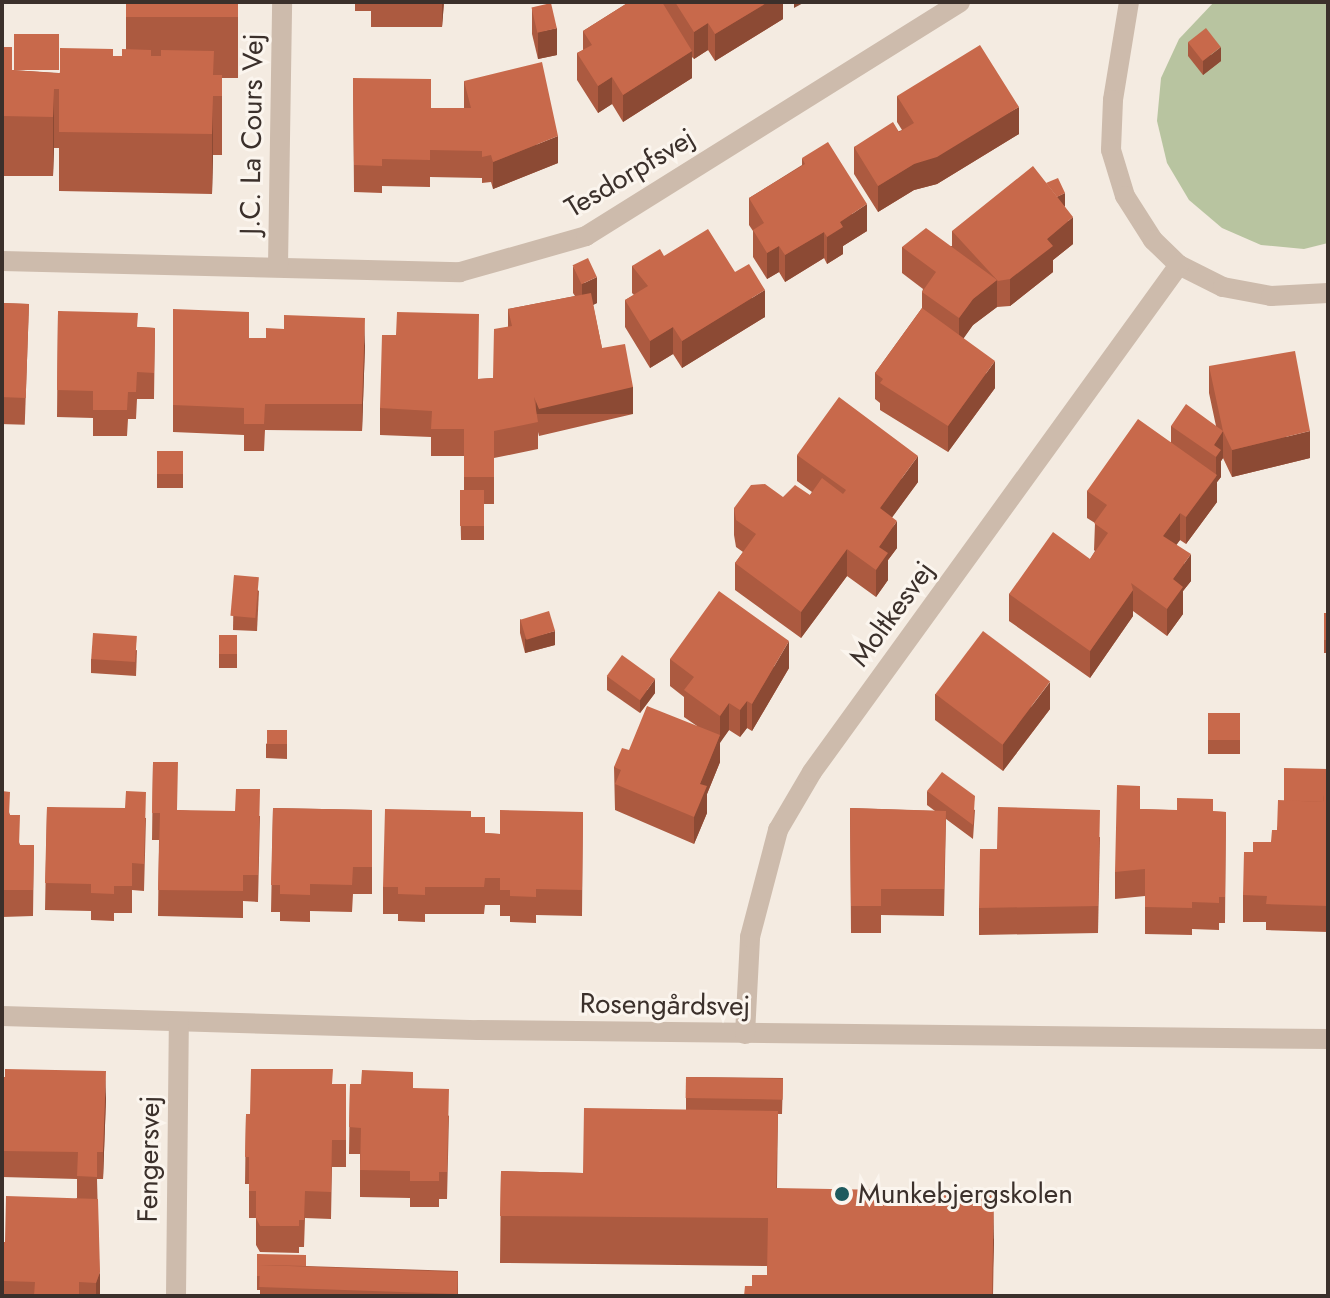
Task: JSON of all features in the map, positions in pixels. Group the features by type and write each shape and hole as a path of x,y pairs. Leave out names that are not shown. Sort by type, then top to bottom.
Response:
{"street":[{"name":"J.C. La Cours Vej","path":"278,266 282,2"},
{"name":"Tesdorpfsvej","path":"2,261 460,272 586,236 960,2"},
{"path":"1129,2 1111,150 1125,196 1153,240 1179,265 1223,287 1271,296 1328,293"},
{"name":"Moltkesvej","path":"745,1034 750,937 778,830 812,772 1179,265"},
{"name":"Rosengårdsvej","path":"2,1016 745,1034 1328,1039"},
{"name":"Fengersvej","path":"176,1296 179,1022"}],"green space":[{"path":"1214,2 1328,2 1328,243 1304,249 1261,245 1222,228 1189,200 1167,163 1157,121 1161,78 1179,39"}],"building":[{"path":"126,2 238,2 238,17 126,17"},
{"path":"629,2 662,2 692,51 623,95 612,77 598,86 577,53 592,45 583,31"},
{"path":"675,2 768,2 715,34 708,23 694,32"},
{"path":"551,3 557,28 537,33 532,7"},
{"path":"1206,28 1221,47 1203,61 1188,42"},
{"path":"14,34 59,34 59,70 14,70"},
{"path":"980,45 1019,107 937,157 914,164 878,186 854,147 893,122 899,132 914,123 897,96"},
{"path":"2,47 12,47 12,70 54,73 60,73 60,48 113,49 113,56 122,56 122,49 151,50 151,56 161,56 161,50 214,51 213,75 222,75 222,96 213,96 212,134 59,132 59,89 54,89 53,117 2,116"},
{"path":"542,62 558,136 493,162 491,155 482,157 482,151 430,150 430,160 382,159 382,166 354,165 353,78 431,79 431,108 471,108 464,81"},
{"path":"828,142 867,204 840,222 843,227 827,237 824,232 785,255 779,246 767,253 753,230 764,223 749,198 805,164 802,158"},
{"path":"1033,166 1073,217 1047,239 1053,246 1010,279 998,281 952,231"},
{"path":"1058,178 1065,193 1057,197 1046,183"},
{"path":"926,228 997,280 973,299 959,318 922,292 936,272 902,247"},
{"path":"708,229 735,272 749,264 765,290 682,341 673,327 650,341 625,300 648,286 632,266 660,249 664,256"},
{"path":"588,258 597,277 581,284 573,265"},
{"path":"591,293 602,348 625,344 633,387 539,409 534,397 538,422 494,431 494,477 464,477 464,429 431,429 432,411 380,408 382,335 396,335 397,312 479,314 478,379 493,378 494,329 512,326 508,309"},
{"path":"2,303 29,304 26,398 2,397"},
{"path":"922,308 995,361 948,426 880,383 883,379 875,373"},
{"path":"173,309 249,312 249,338 266,338 266,328 284,329 284,315 365,318 362,404 265,404 264,424 244,424 244,408 173,405"},
{"path":"58,311 138,313 137,327 155,328 154,373 137,372 136,392 128,392 127,410 93,410 93,391 57,390"},
{"path":"1295,351 1310,431 1232,450 1223,431 1209,366"},
{"path":"839,397 918,456 880,508 897,521 879,547 888,553 876,570 847,549 801,612 735,563 756,534 736,520 734,508 751,485 765,484 783,497 795,485 810,495 822,478 843,494 846,490 797,455"},
{"path":"1186,404 1223,431 1214,445 1221,450 1216,457 1171,426"},
{"path":"1138,419 1217,475 1186,517 1180,513 1163,536 1191,554 1173,579 1183,587 1167,609 1131,583 1133,590 1090,651 1009,594 1053,532 1090,559 1108,533 1094,523 1107,505 1087,491"},
{"path":"157,451 183,451 183,474 157,474"},
{"path":"460,490 484,490 484,526 460,526"},
{"path":"234,575 259,577 255,618 230,616"},
{"path":"719,591 789,641 752,704 747,701 740,710 729,703 720,716 684,690 694,677 670,659"},
{"path":"549,611 555,631 526,640 520,620"},
{"path":"1324,613 1328,613 1328,640 1324,640"},
{"path":"983,631 1050,682 1003,745 935,694"},
{"path":"93,633 137,636 135,662 91,659"},
{"path":"219,635 237,635 237,654 219,654"},
{"path":"622,655 655,679 640,700 607,676"},
{"path":"647,706 720,735 700,784 707,786 694,817 615,784 621,770 614,767 622,748 629,750"},
{"path":"1208,713 1240,713 1240,740 1208,740"},
{"path":"267,730 287,730 287,744 267,744"},
{"path":"153,762 178,762 177,810 235,811 236,789 260,789 258,875 243,875 243,891 158,890 160,813 152,813"},
{"path":"1284,768 1328,769 1328,795 1324,795 1323,802 1284,801"},
{"path":"942,772 975,796 973,825 927,791"},
{"path":"1117,785 1140,786 1140,809 1177,810 1177,798 1213,799 1213,811 1226,812 1225,897 1219,897 1219,903 1192,902 1192,908 1145,907 1145,869 1115,872"},
{"path":"2,791 10,792 9,815 20,815 19,845 34,845 33,890 2,890"},
{"path":"126,791 146,792 144,864 132,863 132,886 114,886 114,894 91,893 91,884 45,883 47,807 125,808"},
{"path":"1324,795 1328,795 1328,906 1266,904 1267,896 1243,895 1244,852 1253,852 1253,842 1271,842 1272,830 1277,830 1278,800 1323,802"},
{"path":"998,807 1100,810 1098,906 979,908 980,849 997,849"},
{"path":"273,808 372,810 372,867 353,867 352,885 310,884 310,895 280,894 280,885 271,885"},
{"path":"850,808 946,811 944,889 881,889 881,906 851,906"},
{"path":"385,809 471,811 471,817 485,817 485,833 500,834 500,810 583,812 582,890 536,889 536,897 510,896 510,890 500,890 500,878 485,878 484,887 425,887 425,895 398,894 398,887 383,887"},
{"path":"5,1069 106,1071 103,1152 97,1152 97,1177 77,1176 78,1152 2,1151 2,1077 5,1077"},
{"path":"251,1069 333,1069 332,1084 346,1084 346,1140 332,1140 331,1192 305,1191 304,1220 299,1220 299,1226 260,1226 256,1218 256,1191 249,1191 249,1157 245,1157"},
{"path":"362,1070 413,1072 413,1088 449,1089 447,1172 439,1172 439,1181 410,1181 410,1171 360,1170 361,1128 349,1127 350,1084 361,1084"},
{"path":"686,1077 783,1079 783,1100 686,1098"},
{"path":"584,1108 778,1111 776,1188 994,1192 992,1296 744,1296 745,1286 752,1286 752,1275 767,1275 768,1218 500,1216 501,1171 583,1173"},
{"path":"6,1196 98,1199 100,1272 96,1283 79,1282 79,1296 34,1296 35,1282 4,1281 2,1242 5,1242"},
{"path":"257,1254 306,1255 306,1266 260,1265 260,1276 257,1276"},
{"path":"260,1265 458,1272 457,1294 259,1287"}],"place":[{"name":"Munkebjergskolen","path":"842,1194"}]}
